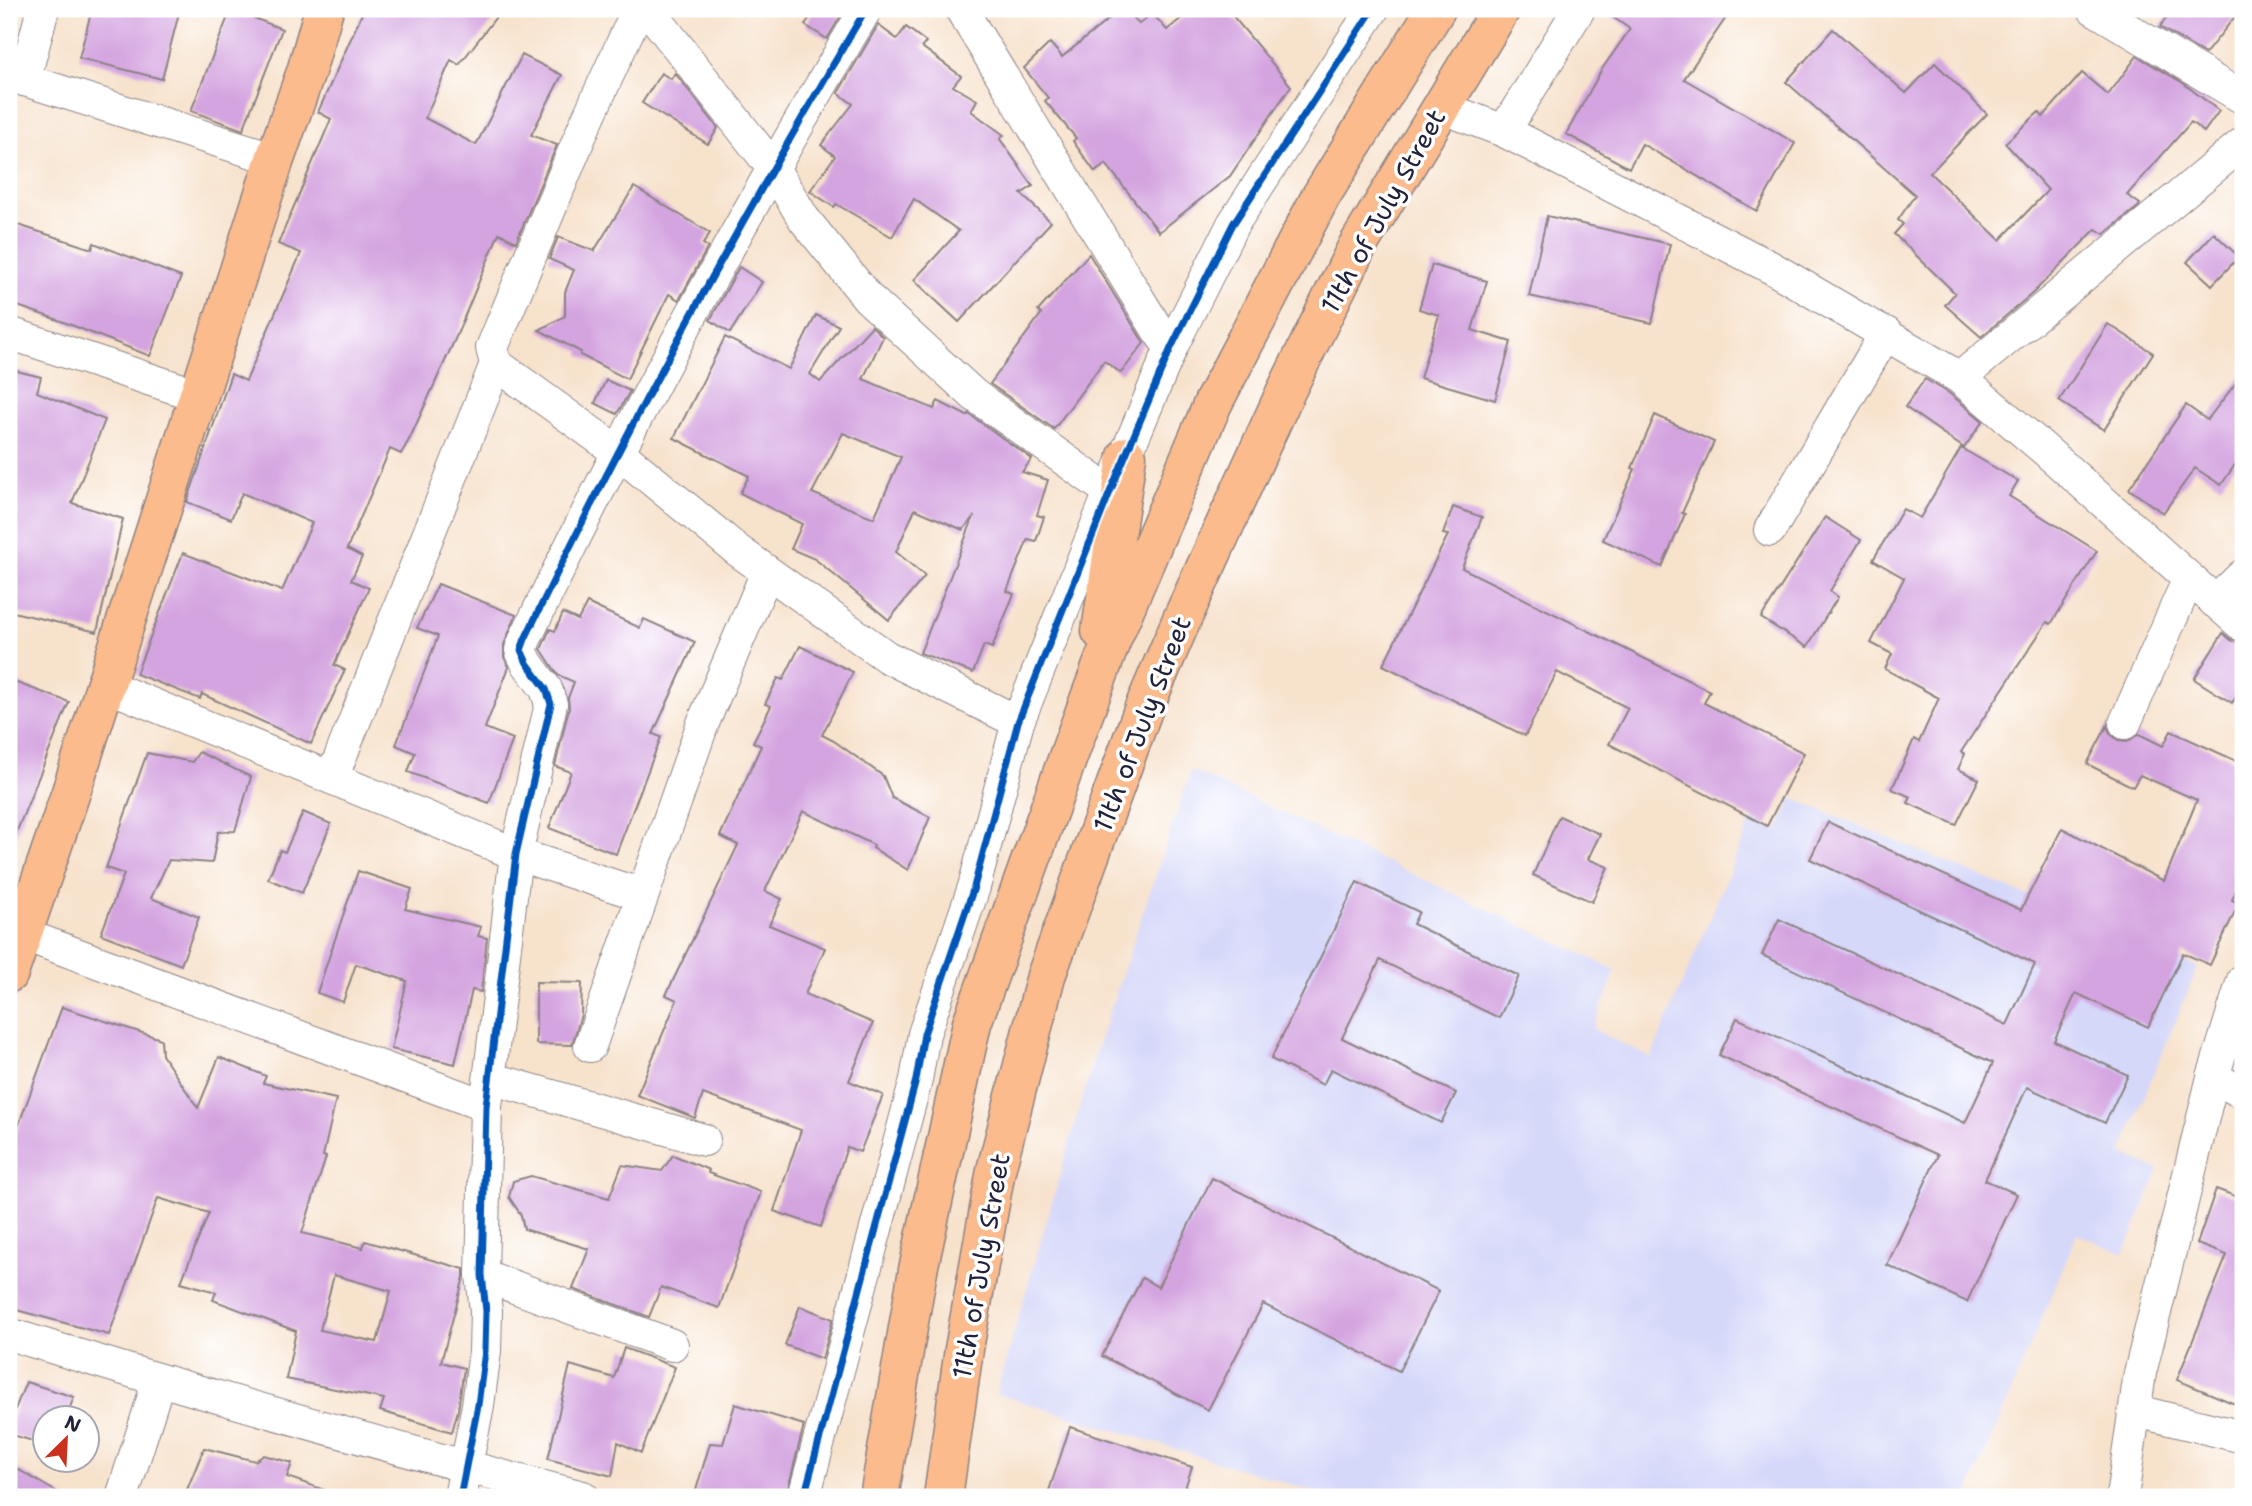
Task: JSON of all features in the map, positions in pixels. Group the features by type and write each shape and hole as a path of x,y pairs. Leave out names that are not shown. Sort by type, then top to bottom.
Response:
{"main road":[{"path":"9,973 200,396 275,159 306,72 324,9"},
{"path":"879,1497 918,1269 972,1023 1112,639 1213,403 1321,196 1436,9"},
{"name":"11th of July Street","path":"943,1497 964,1349 996,1170 1046,976 1143,710 1279,406 1357,247 1501,9"},
{"path":"1092,694 1127,456"}],"street":[{"path":"43,9 16,78 275,159"},
{"path":"332,778 496,364 492,348 584,127 638,9"},
{"path":"648,9 773,168 804,219 877,307 981,401 1110,492"},
{"path":"462,1482 478,1405 485,1352 486,1311 482,1275 488,1092 516,854 551,704 546,690 527,663 522,650 524,639 618,452 773,168 866,9"},
{"path":"961,9 1171,348"},
{"path":"1504,131 1579,9"},
{"path":"2094,9 2241,91"},
{"path":"804,1497 916,1080 924,1034 974,887 1018,722 1171,348 1233,224 1366,12"},
{"path":"1441,107 1504,131 1772,268 1960,379 2045,450 2243,626"},
{"path":"1960,379 2243,143"},
{"path":"9,333 200,396"},
{"path":"1770,530 1886,333"},
{"path":"496,364 618,452 737,550 887,657 1018,722"},
{"path":"590,1046 703,723 768,572"},
{"path":"2215,602 2243,575"},
{"path":"2126,723 2189,578"},
{"path":"105,685 516,854 642,895"},
{"path":"22,934 488,1092 704,1140"},
{"path":"2122,1497 2140,1373 2213,1077 2243,980"},
{"path":"2213,1077 2243,1093"},
{"path":"482,1275 672,1345"},
{"path":"9,1334 159,1380 462,1482 583,1497"},
{"path":"122,1497 159,1380"},
{"path":"2136,1410 2243,1437"}],"shaded area":[{"path":"1191,770 1616,970 1593,1029 1651,1058 1751,820 1778,831 1792,798 2198,967 2121,1153 2159,1170 2124,1254 2077,1234 1967,1497 1547,1497 1530,1490 1464,1497 1332,1497 996,1394 1094,1058"}],"building":[{"path":"92,9 180,9 162,79 79,58"},
{"path":"231,9 282,29 243,130 191,111"},
{"path":"364,9 502,9 459,65 451,60 425,118 476,145 522,55 562,75 531,135 557,145 516,242 499,233 410,438 401,454 390,449 347,549 362,557 351,580 369,588 334,665 345,670 311,744 202,694 200,699 136,674 183,553 282,591 312,523 242,493 231,519 187,502 231,374 246,381 301,253 278,244 331,119 318,112"},
{"path":"815,9 845,9 827,39 805,25"},
{"path":"1121,9 1126,9 1139,24 1152,13 1167,30 1193,9 1227,9 1291,86 1230,176 1159,232 1106,164 1095,172 1073,141 1076,138 1045,101 1048,98 1024,68 1050,43 1062,57"},
{"path":"1601,9 1732,9 1684,79 1795,143 1757,211 1642,144 1629,168 1566,134 1602,69 1630,29"},
{"path":"2173,9 2241,9 2205,54 2160,27"},
{"path":"878,25 897,39 906,27 926,42 922,47 961,76 953,86 977,100 971,111 1004,135 1000,139 1033,186 1021,194 1051,222 959,322 914,280 959,231 914,199 892,237 836,204 834,207 810,191 835,156 821,145 853,104 838,93"},
{"path":"1833,29 1906,93 1935,63 1987,114 1930,173 2000,240 2048,190 2005,143 2039,112 2043,117 2082,73 2108,95 2137,56 2183,83 2219,111 2204,132 2191,122 2127,195 2140,204 2138,207 2104,234 2096,229 2034,292 1981,337 1945,305 1955,293 1894,234 1903,224 1898,220 1915,195 1786,82"},
{"path":"661,73 671,79 675,73 718,128 708,144 642,103"},
{"path":"634,187 710,233 703,244 708,247 679,300 669,294 627,379 539,330 565,316 565,292 574,270 549,259 558,237 594,251"},
{"path":"1547,216 1670,244 1652,323 1529,296"},
{"path":"9,222 92,249 94,243 181,277 150,356 9,303"},
{"path":"2214,233 2239,257 2212,285 2187,262"},
{"path":"1089,254 1144,343 1121,373 1104,361 1054,429 990,384 1041,314 1038,311"},
{"path":"1432,265 1487,281 1472,330 1511,342 1495,400 1420,378 1439,315 1419,309"},
{"path":"739,267 762,282 730,333 710,320"},
{"path":"816,315 839,326 810,374 820,382 872,326 883,337 863,379 934,409 938,401 967,416 969,414 1032,459 1022,472 1048,480 1037,515 1044,517 1036,541 1028,539 1007,591 1014,594 992,648 984,645 973,673 920,653 974,516 963,530 915,509 896,552 925,576 889,620 815,559 791,549 802,524 740,493 749,476 674,438 725,337 789,369","holes":["843,433 901,457 874,518 812,493"]},
{"path":"2108,324 2153,353 2104,430 2059,401"},
{"path":"9,369 41,377 37,392 105,420 72,503 123,519 97,632 9,611"},
{"path":"2243,374 2243,453 2221,485 2195,468 2163,513 2129,489 2186,405 2207,420"},
{"path":"1925,379 1949,393 1983,421 1964,448 1905,407"},
{"path":"606,380 630,391 617,414 595,403"},
{"path":"1655,415 1714,442 1682,513 1685,514 1662,567 1603,540 1635,469 1632,468"},
{"path":"1961,448 2018,481 2009,496 2097,551 2051,624 2047,622 1961,752 1965,754 1958,769 1979,779 1956,825 1908,803 1911,797 1892,789 1914,739 1919,742 1939,698 1885,669 1892,654 1871,643 1904,578 1873,560 1903,509 1920,518"},
{"path":"1453,507 1482,517 1462,568 1710,691 1704,703 1804,753 1767,826 1609,744 1628,708 1557,672 1525,736 1383,665 1448,535 1443,534"},
{"path":"1825,517 1861,540 1830,591 1838,597 1807,647 1761,618"},
{"path":"438,584 516,615 504,645 504,657 509,667 485,728 513,739 489,803 408,772 415,753 396,745 438,636 417,628"},
{"path":"587,603 640,628 644,619 695,642 653,734 661,737 616,854 549,828 571,772 555,766 569,708 568,698 574,682 558,675 541,649 550,629 555,631 563,613 578,620"},
{"path":"2223,633 2231,640 2243,644 2243,686 2232,703 2194,679"},
{"path":"800,646 853,672 822,735 883,776 892,798 930,817 908,870 873,848 874,845 803,811 765,891 782,899 769,925 825,948 805,994 873,1023 849,1081 883,1095 860,1152 847,1147 821,1227 774,1211 801,1130 703,1094 695,1118 637,1095 677,1000 666,995 738,845 720,836 761,746 753,742 771,706 765,704 778,678 783,680"},
{"path":"9,680 69,702 10,848 9,847"},
{"path":"2107,726 2118,740 2128,741 2139,734 2163,746 2171,731 2243,764 2243,873 2232,900 2239,903 2210,965 2183,953 2148,1027 2076,993 2054,1041 2128,1075 2105,1123 2027,1087 1985,1180 2017,1194 1967,1302 1887,1265 1938,1155 1719,1055 1737,1018 1965,1123 1993,1063 1762,955 1779,919 2007,1025 2035,964 1810,859 1828,822 2021,910 2062,828 2164,881 2197,800 2140,775 2133,787 2087,764"},
{"path":"199,752 251,777 235,831 218,832 212,863 169,860 151,898 199,917 181,965 101,934 124,874 106,868 147,753 192,762"},
{"path":"303,812 331,824 302,893 268,879 280,850 285,852"},
{"path":"1559,816 1600,834 1588,859 1608,867 1592,902 1533,875"},
{"path":"358,871 412,889 405,909 481,927 478,936 487,938 481,992 472,990 455,1064 391,1049 407,981 356,964 343,1002 317,993"},
{"path":"1357,882 1419,912 1413,924 1519,976 1499,1018 1380,960 1342,1038 1456,1093 1441,1123 1331,1069 1323,1085 1271,1059"},
{"path":"536,982 582,983 581,1015 572,1045 536,1044"},
{"path":"62,1007 161,1039 162,1055 198,1108 219,1057 266,1076 263,1083 336,1099 323,1156 326,1157 302,1233 363,1248 365,1241 464,1269 441,1362 464,1368 452,1432 380,1411 384,1399 286,1379 296,1331 213,1300 216,1292 181,1282 209,1213 158,1198 109,1335 9,1308 9,1151","holes":["334,1275 391,1291 377,1342 320,1330"]},
{"path":"673,1155 709,1170 708,1173 761,1192 719,1308 661,1287 649,1317 573,1289 589,1249 524,1229 521,1215 509,1197 513,1181 531,1176 609,1198 622,1165 662,1171"},
{"path":"1212,1178 1439,1291 1399,1371 1263,1304 1208,1410 1102,1356 1142,1278 1158,1287"},
{"path":"2216,1189 2243,1199 2243,1383 2235,1404 2177,1380 2227,1255 2197,1244"},
{"path":"800,1306 833,1319 822,1359 785,1345"},
{"path":"624,1348 675,1367 641,1453 618,1442 612,1476 548,1459 570,1365 614,1378"},
{"path":"26,1382 74,1397 71,1404 32,1404 32,1441 9,1434 9,1424"},
{"path":"735,1404 804,1425 786,1497 694,1497 710,1443 723,1444"},
{"path":"1070,1427 1192,1467 1182,1497 1047,1497"},
{"path":"204,1448 255,1461 264,1455 292,1463 287,1477 336,1494 335,1497 184,1497"},
{"path":"9,1464 65,1497 9,1497"}],"cycle path":[{"path":"460,1497 478,1405 485,1351 486,1311 482,1275 486,1106 516,854 551,704 546,689 521,650 564,559 688,320 866,9"},
{"path":"804,1497 916,1080 924,1034 974,887 1018,722 1171,348 1233,224 1373,9"}]}
